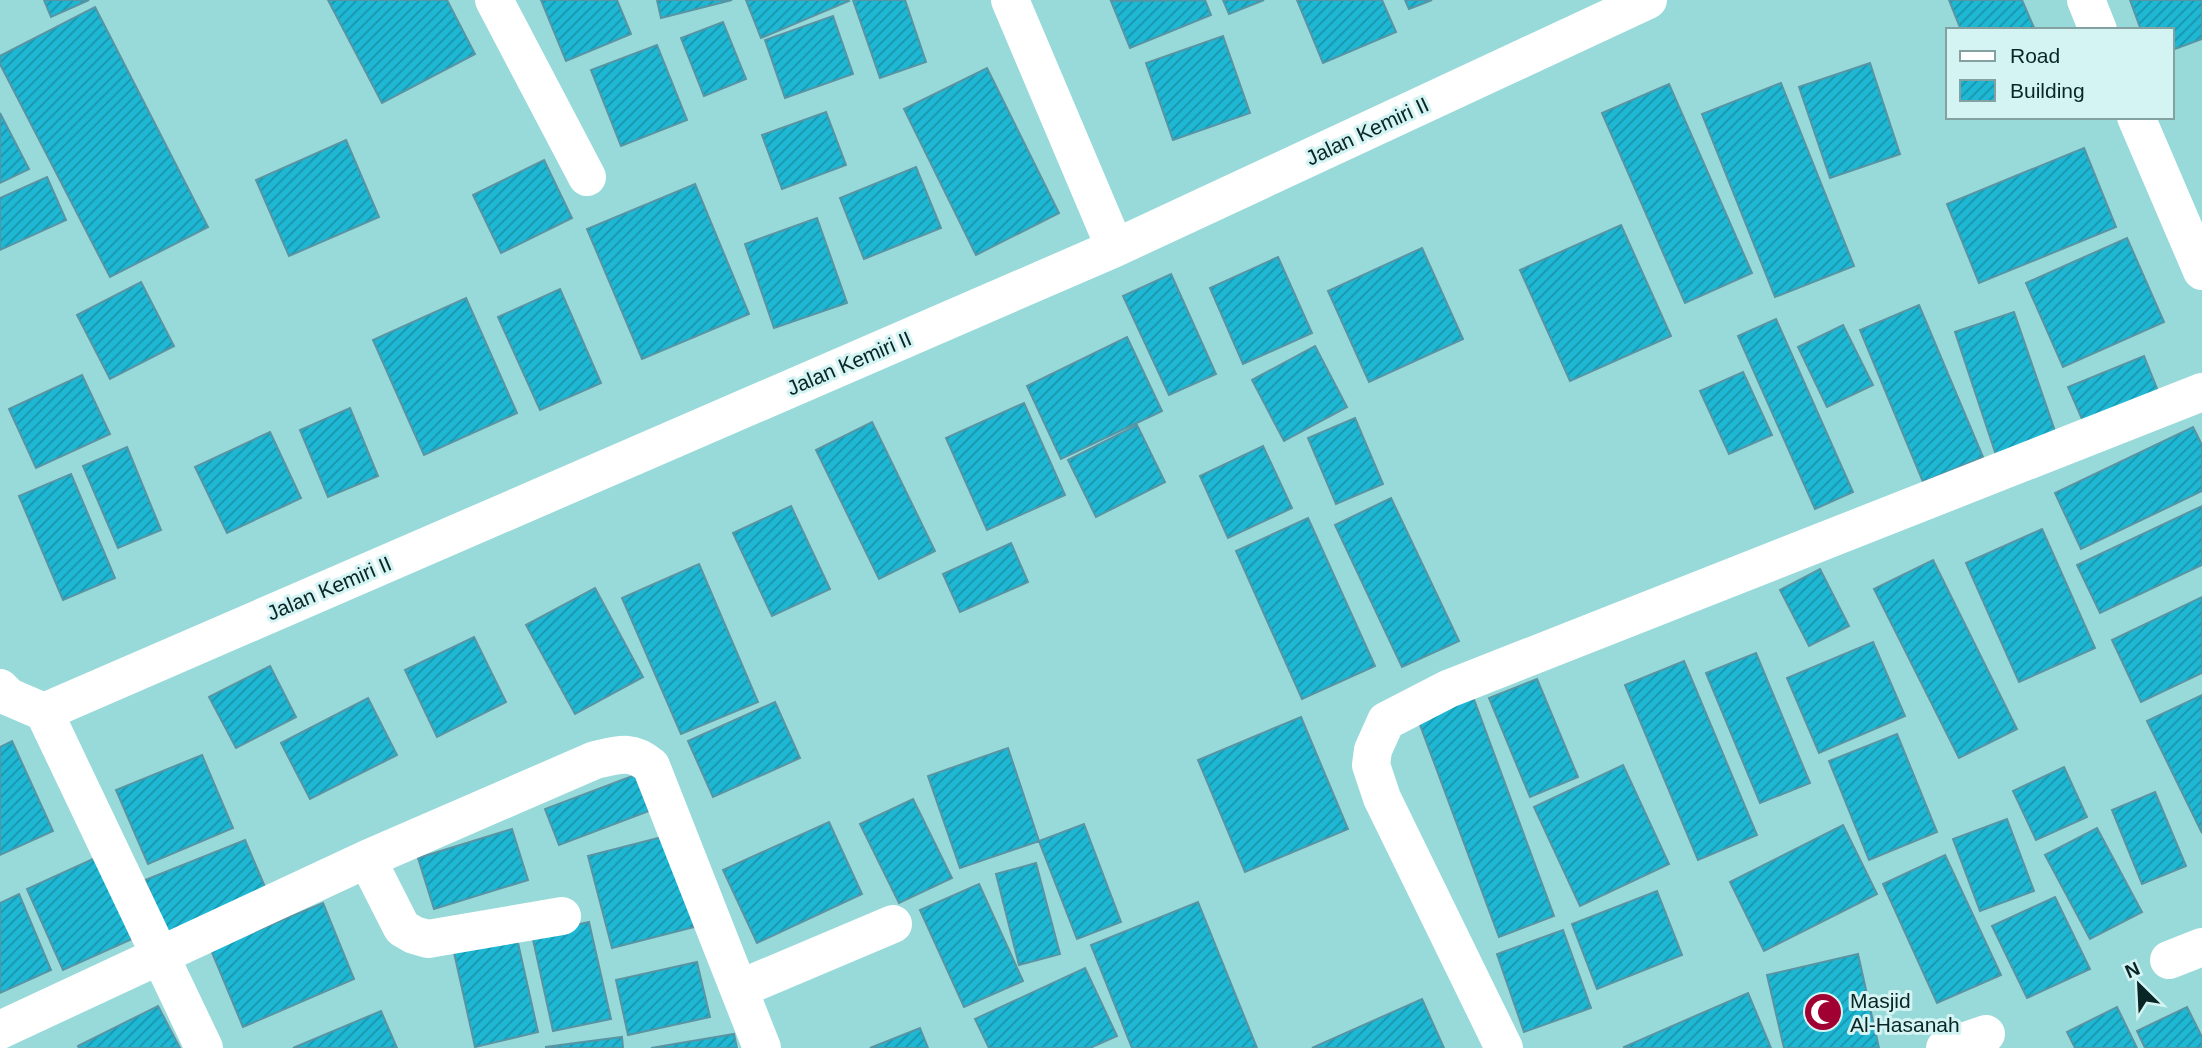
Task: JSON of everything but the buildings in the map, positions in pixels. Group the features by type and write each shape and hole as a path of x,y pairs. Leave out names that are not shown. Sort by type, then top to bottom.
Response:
{"street":[{"path":"494,0 587,177"},
{"path":"1010,0 1115,248"},
{"name":"Jalan Kemiri II","path":"44,712 1115,248 1648,0"},
{"path":"2086,0 2097,28"},
{"path":"2137,119 2202,271"},
{"path":"1504,1048 1382,798 1371,765 1373,750 1386,721 1448,689 2202,392"},
{"path":"0,688 9,697 44,712 204,1048"},
{"path":"0,1030 367,859 595,760 625,754 641,758 651,766 762,1048"},
{"path":"367,859 402,928 414,935 428,939 562,916"},
{"path":"739,989 893,924"},
{"path":"1945,1048 1986,1034"}],"place":[{"name":"Masjid Al-Hasanah","path":"1823,1012"}]}
